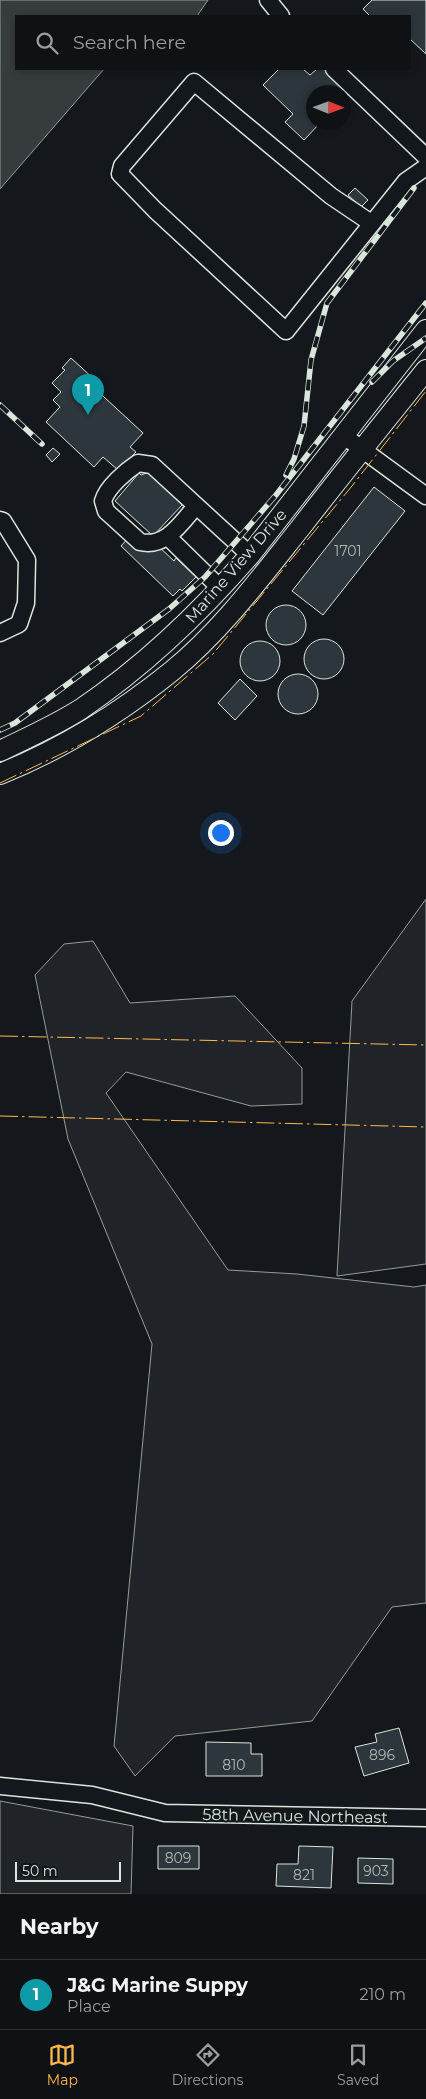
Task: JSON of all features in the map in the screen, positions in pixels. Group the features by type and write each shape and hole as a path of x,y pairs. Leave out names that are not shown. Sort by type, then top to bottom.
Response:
{"main road":[{"name":"Marine View Drive","path":"0,751 80,710 125,677 181,630 221,589 250,555 426,330"},
{"name":"Marine View Drive","path":"0,774 27,763 93,728 173,670 220,626 252,589 426,370"}],"street":[{"path":"268,0 280,15"},
{"path":"335,70 426,157"},
{"path":"371,223 331,196 194,82 122,166 120,174 155,210 286,331 371,223 406,182 426,167"},
{"path":"344,436 426,496"},
{"path":"196,506 168,537 152,542 140,542 106,511 103,501 105,496 130,468 138,463 145,462 152,465 250,555"},
{"path":"0,520 3,521 27,560 26,602 19,624 0,633"},
{"path":"168,537 221,589"},
{"name":"58th Avenue Northeast","path":"0,1786 92,1795 165,1813 426,1818"}],"shaded area":[{"path":"0,0 208,0 198,15 15,15 15,70 103,70 0,189"},
{"path":"426,899 426,1264 337,1276 352,1001"},
{"path":"93,941 130,1003 235,996 302,1068 302,1104 251,1106 126,1072 106,1093 228,1270 297,1274 414,1287 426,1285 426,1603 392,1607 312,1721 175,1736 135,1776 114,1746 152,1344 68,1139 35,975 64,944"},
{"path":"0,1801 133,1826 131,1894 0,1894"}],"building":[{"path":"372,0 426,0 426,54 411,40 411,15 369,15 363,9"},
{"path":"278,70 304,70 310,75 316,70 327,70 343,85 306,85 306,130 313,130 304,140 285,122 293,114 263,85"},
{"path":"355,188 368,200 361,207 348,195"},
{"path":"71,358 96,381 91,385 143,433 130,447 136,452 118,470 103,457 94,467 46,422 60,407 53,400 61,392 52,383 65,370 62,368"},
{"path":"53,448 60,454 52,462 46,455"},
{"path":"149,472 183,504 153,536 115,501 139,473 141,475"},
{"path":"374,487 405,511 323,615 292,591"},
{"path":"131,535 149,552 156,544 174,561 176,558 196,577 182,591 180,589 173,596 121,546"},
{"path":"286,605 300,611 306,625 300,639 286,645 272,639 266,625 272,611"},
{"path":"324,639 338,645 344,659 338,673 324,679 310,673 304,659 310,645"},
{"path":"260,641 274,647 280,661 274,675 260,681 246,675 240,661 246,647"},
{"path":"298,674 312,680 318,694 312,708 298,714 284,708 278,694 284,680"},
{"path":"240,679 257,696 235,720 218,703"},
{"path":"399,1728 409,1763 364,1776 355,1747 377,1742 375,1734"},
{"path":"206,1742 251,1743 251,1754 262,1754 262,1776 206,1776"},
{"path":"158,1846 199,1846 199,1869 158,1869"},
{"path":"299,1846 333,1847 331,1888 276,1886 277,1864 298,1864"},
{"path":"358,1858 393,1859 393,1884 358,1883"}],"railway":[{"path":"286,475 294,459 304,426 311,360 327,303 414,188"},
{"path":"0,730 15,723 169,609 205,577 276,495 426,303"},
{"path":"372,382 393,361 426,338"},
{"path":"0,405 42,444"}],"power":[{"path":"0,783 141,716 213,654 352,486 426,391"},
{"path":"0,1036 426,1045"},
{"path":"0,1116 426,1127"}],"place":[{"name":"J&G Marine Suppy","path":"88,415"}]}
